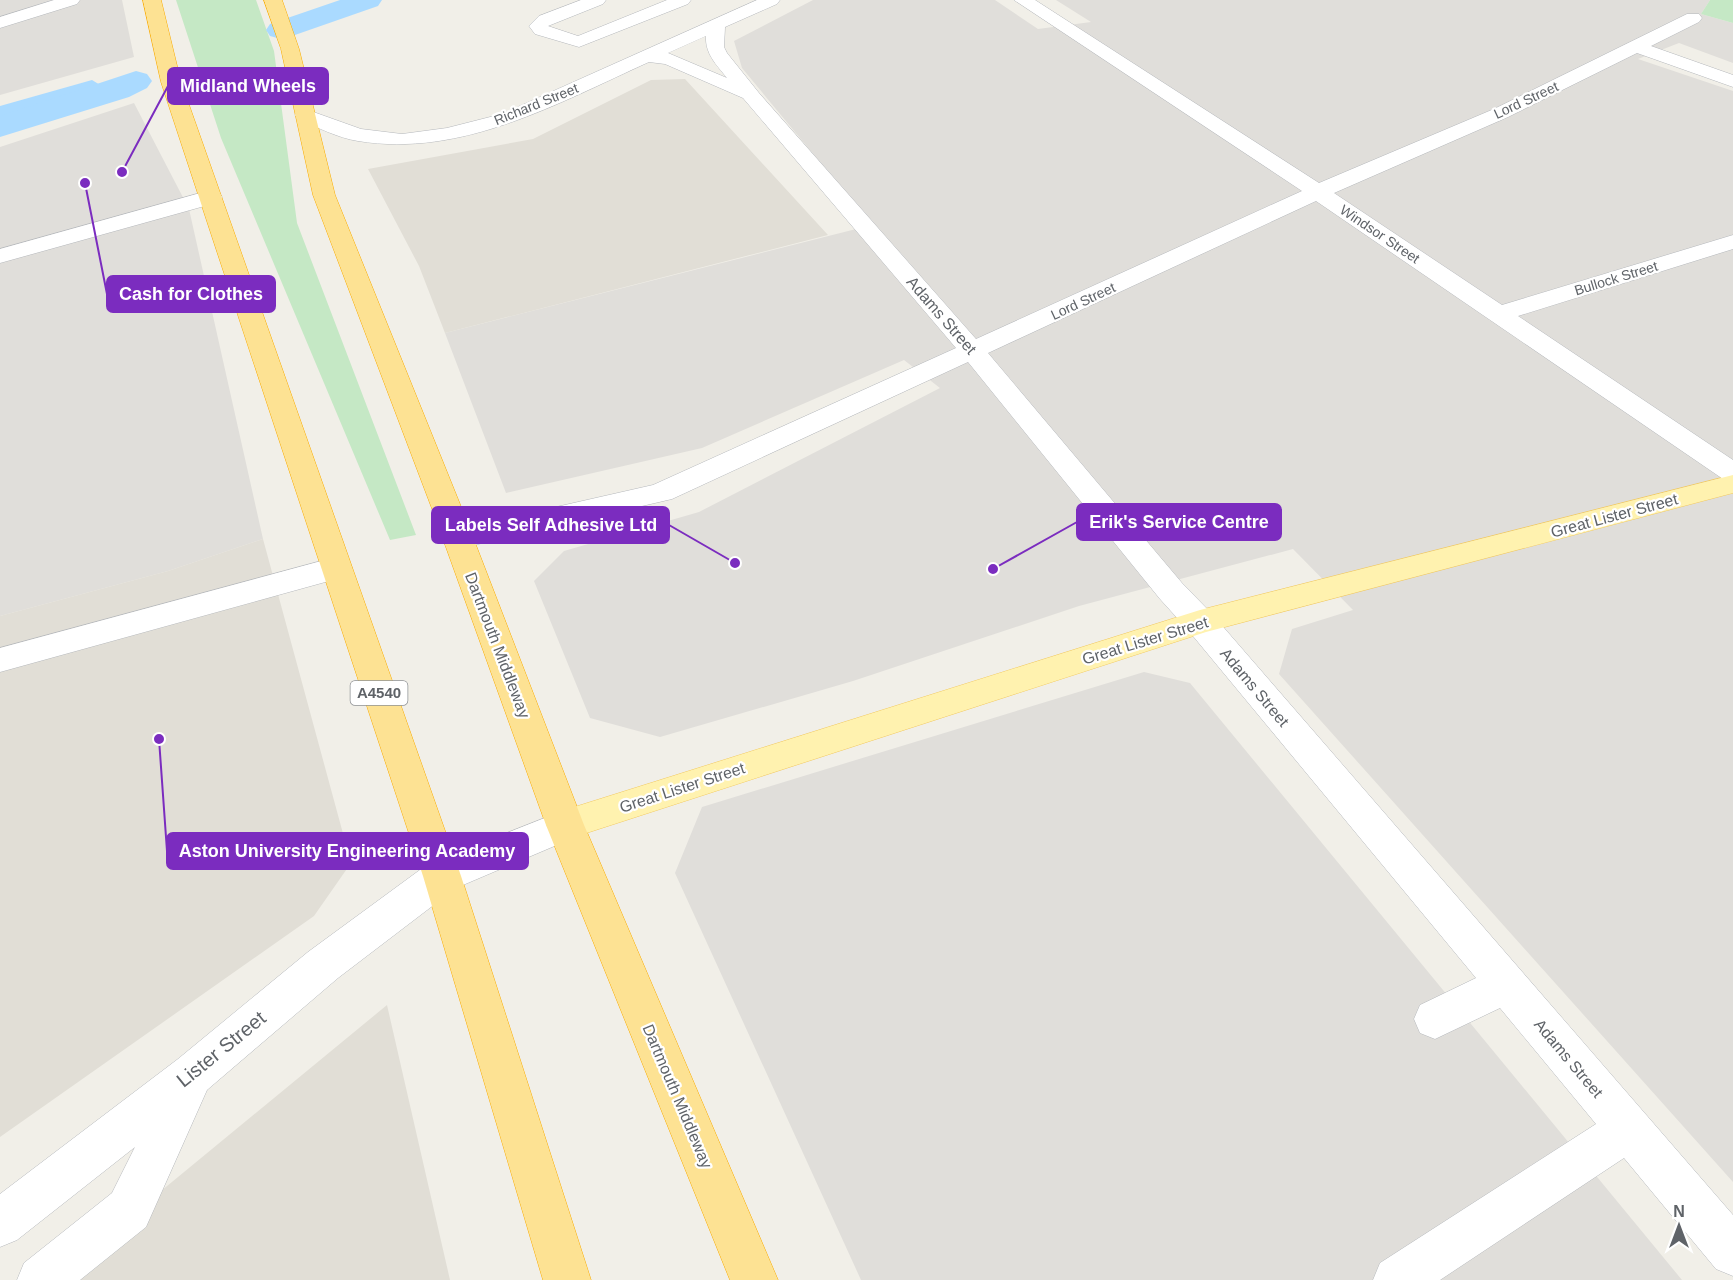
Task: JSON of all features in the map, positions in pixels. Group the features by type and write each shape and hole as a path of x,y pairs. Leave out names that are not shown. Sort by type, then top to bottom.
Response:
{"highway":[{"name":"A4540","path":"152,0 171,82 211,197 231,265 442,876 567,1280"},
{"name":"Dartmouth Middleway","path":"273,0 290,49 324,195 458,539 565,825 754,1280"}],"main road":[{"name":"Great Lister Street","path":"565,825 1200,622 1733,484"}],"street":[{"path":"0,23 71,0"},
{"path":"597,0 545,20 538,26 541,30 579,42 682,0"},
{"name":"Richard Street","path":"305,115 357,135 402,140 448,134 509,118 653,54 716,36 768,0"},
{"name":"Windsor Street","path":"1023,0 1318,192 1733,472"},
{"name":"Lord Street","path":"458,539 662,492 1318,192 1501,113 1693,18"},
{"name":"Adams Street","path":"716,36 752,97 974,351 1171,591 1200,622 1733,1252"},
{"path":"1637,47 1733,81"},
{"name":"Adams Street","path":"653,54 752,97"},
{"path":"0,256 211,197"},
{"name":"Bullock Street","path":"1500,314 1733,242"},
{"path":"0,660 336,568"},
{"name":"Lister Street","path":"0,1223 193,1074 323,966 442,876 565,825"},
{"path":"1435,1019 1506,984"},
{"path":"41,1280 129,1210 193,1074"},
{"path":"1397,1280 1629,1130"}],"shaded area":[{"path":"0,0 122,0 134,57 0,95"},
{"path":"813,0 995,0 1038,29 1091,22 1056,0 1710,0 1701,14 1733,23 1733,63 1679,43 1638,59 1733,91 1733,1182 1279,674 1292,629 1353,610 1293,549 1079,606 853,681 660,737 590,718 534,581 564,551 699,512 940,388 904,360 702,448 506,493 445,333 872,225 742,68 734,41"},
{"path":"685,79 828,235 445,333 419,266 368,169 533,139 651,80"},
{"path":"134,103 189,209 263,539 168,571 0,616 0,147"},
{"path":"263,539 351,863 314,916 0,1137 0,616 168,571"},
{"path":"1144,672 1190,683 1682,1280 861,1280 675,873 702,807"},
{"path":"387,1005 450,1280 53,1280"}],"green space":[{"path":"176,0 256,0 274,51 297,223 416,535 390,540 221,138"},
{"path":"1710,0 1733,0 1733,23 1701,14"}],"water":[{"path":"92,80 105,88 0,120 0,106"}],"waterway":[{"path":"281,30 368,0"},
{"path":"0,127 117,90 136,81"}],"place":[{"name":"Midland Wheels","path":"122,172"},
{"name":"Cash for Clothes","path":"85,183"},
{"name":"Labels Self Adhesive Ltd","path":"735,563"},
{"name":"Erik's Service Centre","path":"993,569"},
{"name":"Aston University Engineering Academy","path":"159,739"}]}
